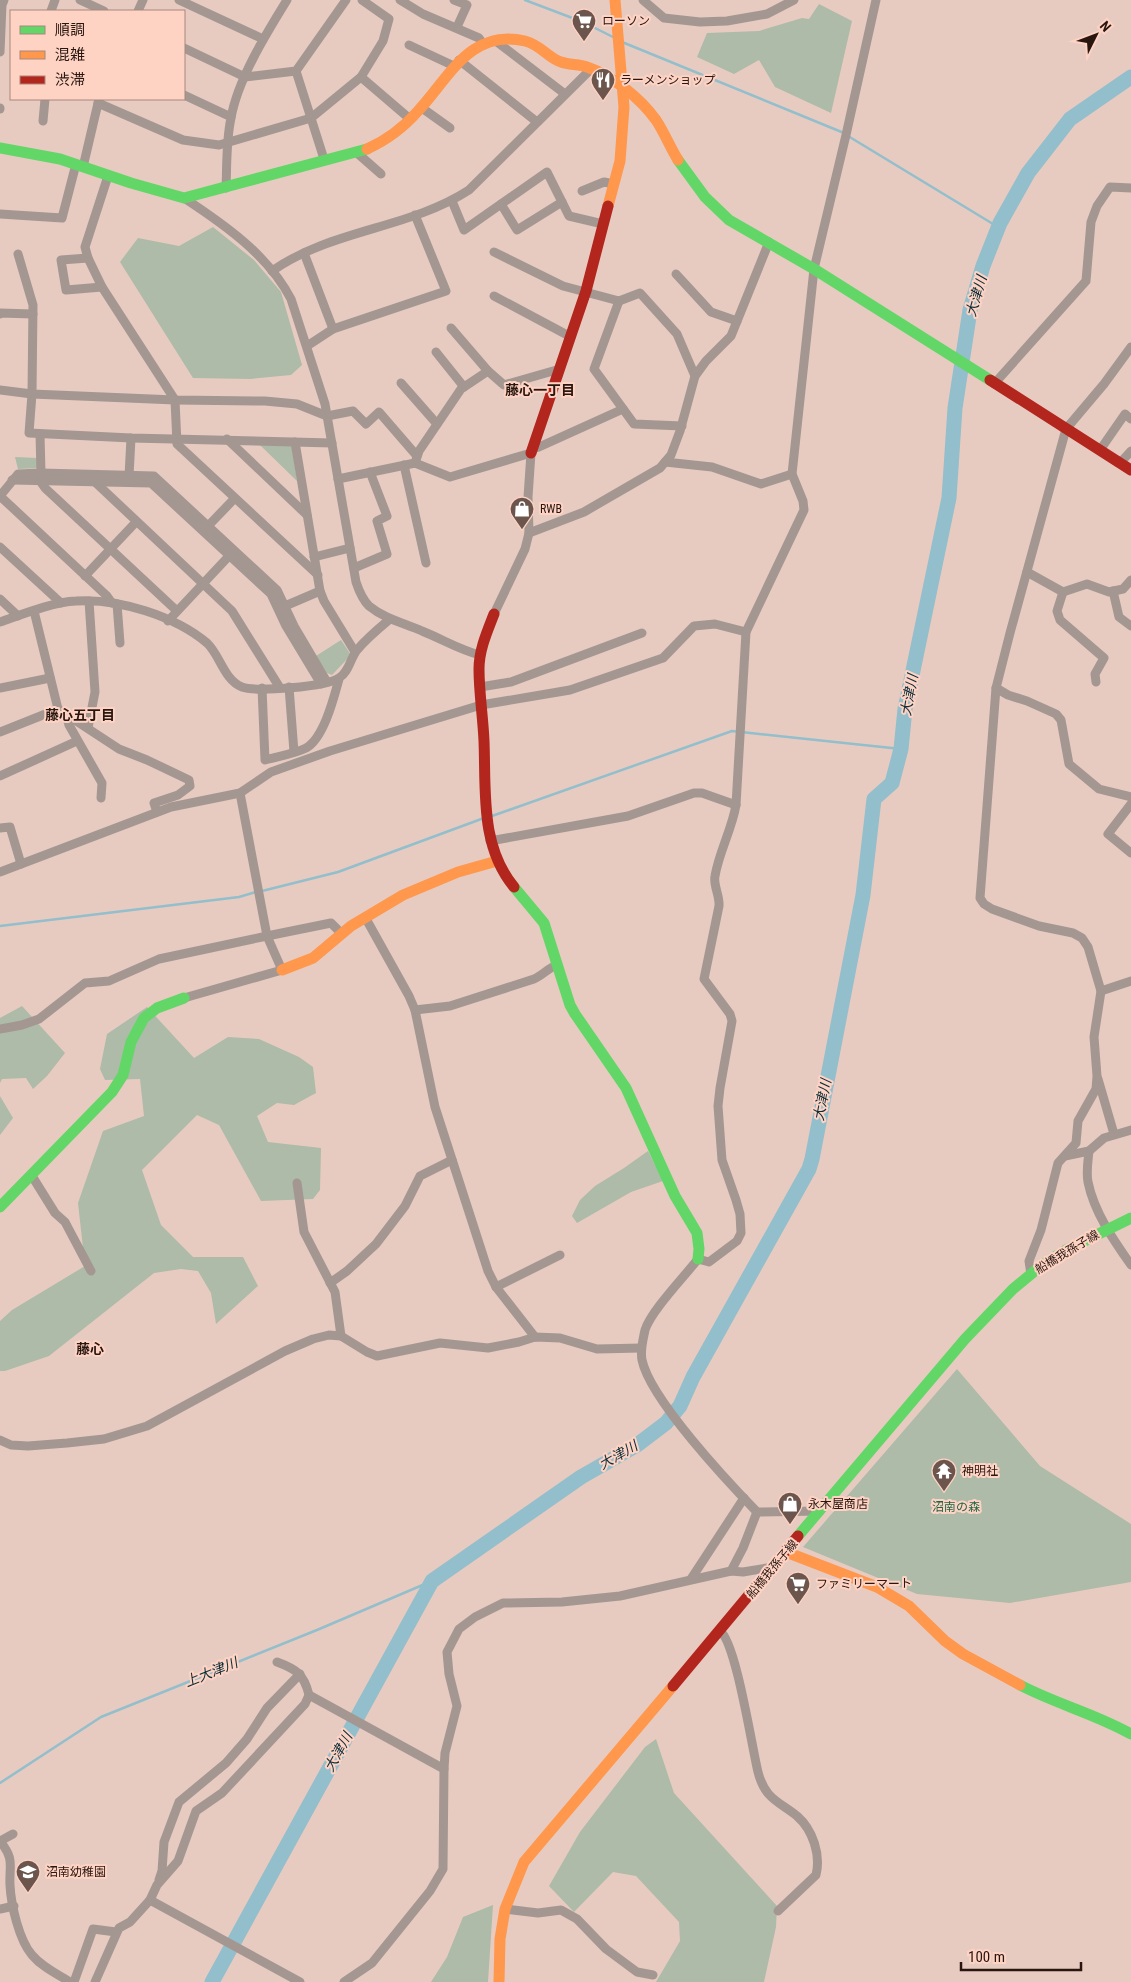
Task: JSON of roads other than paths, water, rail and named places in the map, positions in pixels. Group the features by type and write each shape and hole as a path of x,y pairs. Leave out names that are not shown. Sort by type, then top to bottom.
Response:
{"street":[{"path":"80,0 102,10"},
{"path":"179,0 263,39"},
{"path":"226,188 231,117 245,77 263,39 286,2 275,0"},
{"path":"185,48 245,77 296,71 346,0"},
{"path":"0,214 62,218 99,101 183,140 219,145 311,118 361,78 383,41 389,19 362,0"},
{"path":"400,0 423,14 479,38 484,45"},
{"path":"454,0 467,5 457,27"},
{"path":"615,0 622,88 623,128 620,161 586,291 532,450 528,497 530,533 525,549 494,614 480,655 487,824 490,841 497,861 506,878 544,924 570,1005 580,1023 626,1088 675,1196 700,1239 698,1259 654,1314 646,1328 642,1348 642,1359 646,1372 655,1389 692,1437 757,1512 820,1511"},
{"path":"643,0 664,18 700,22 727,21 766,14 794,0"},
{"path":"698,1259 709,1262 737,1242 741,1233 740,1214 722,1160 718,1106 732,1021 730,1014 704,979 720,897 714,878 736,805 746,632 804,510 803,501 792,474 814,269 876,0"},
{"path":"0,52 2,3"},
{"path":"184,198 372,147 387,139 410,120 422,108 466,53 484,45 520,38 544,49 558,61 590,69 622,88 651,113 678,158 722,214 814,269 1131,470"},
{"path":"497,42 565,94"},
{"path":"409,45 457,63 536,122"},
{"path":"272,271 304,253 334,240 395,223 452,201 469,190 590,69"},
{"path":"296,71 324,159"},
{"path":"361,78 410,120"},
{"path":"185,95 231,117"},
{"path":"43,121 45,100"},
{"path":"422,108 450,128"},
{"path":"0,148 54,157 108,176 184,198 249,246 284,286 291,299 307,346 327,416 350,548 358,588 363,599 390,619 422,630 463,650 480,655"},
{"path":"356,152 381,174"},
{"path":"452,201 464,230 548,172 569,216 603,224"},
{"path":"108,176 85,247 88,258 102,287 175,400 177,444 318,575"},
{"path":"582,191 604,182 614,184"},
{"path":"992,383 1086,281 1091,222 1097,206 1107,190 1110,187 1131,188"},
{"path":"501,204 518,230 562,202"},
{"path":"307,346 333,330 446,291 415,215"},
{"path":"530,533 584,512 660,468 671,456 682,426 695,376 706,361 731,336 768,242"},
{"path":"494,252 562,286 619,301 640,293 677,334 695,376"},
{"path":"304,253 333,330"},
{"path":"18,254 34,314 29,433 131,438 332,442"},
{"path":"88,258 61,260 66,290 102,287"},
{"path":"676,274 711,312 737,321"},
{"path":"494,296 570,337"},
{"path":"619,301 594,369 634,424 682,426"},
{"path":"0,314 34,314"},
{"path":"451,328 488,371 504,385 560,369"},
{"path":"1031,1274 1029,1261 1041,1230 1058,1163 1076,1143 1078,1121 1096,1090 1097,1076 1094,1037 1101,991 1088,947 1082,938 1073,933 1039,926 992,908 984,904 980,898 996,688 1066,429 1104,384 1131,347"},
{"path":"436,352 464,387"},
{"path":"338,479 404,465 416,459 419,451 464,387 488,371"},
{"path":"401,383 438,424"},
{"path":"1,393 175,400 265,401 297,404 327,416 353,411 366,424 379,412 416,459 450,477 532,450 623,409"},
{"path":"1100,450 1125,414 1131,419"},
{"path":"40,434 40,477 45,488 177,611"},
{"path":"129,476 131,438"},
{"path":"227,439 307,515"},
{"path":"295,442 320,591 324,601 355,652"},
{"path":"1120,462 1131,451"},
{"path":"665,462 712,466 761,484 792,474"},
{"path":"404,465 426,563"},
{"path":"354,568 387,554 377,521 387,516 370,472"},
{"path":"120,643 114,604 0,496 18,474 95,482 151,483 271,594 286,626 324,683"},
{"path":"40,477 154,476 277,590 324,683"},
{"path":"95,482 232,611 284,688 294,752"},
{"path":"209,525 234,499"},
{"path":"85,576 136,522"},
{"path":"0,547 61,603"},
{"path":"314,556 350,548"},
{"path":"168,621 229,556"},
{"path":"1027,572 1064,592 1087,584 1109,592 1123,589 1131,580"},
{"path":"285,606 320,591"},
{"path":"1114,591 1119,617 1131,626"},
{"path":"1064,592 1057,610 1060,620 1104,658 1096,674 1096,682"},
{"path":"0,599 18,616"},
{"path":"0,622 76,600 139,609 194,633 211,647 232,681 242,686 284,688 324,683 338,679 348,670 355,652 390,619"},
{"path":"88,728 95,692 89,601"},
{"path":"34,611 50,678 62,712 102,783 101,798"},
{"path":"0,872 181,804 240,793 271,772 330,751 481,705 570,690 663,658 694,626 714,624 746,632"},
{"path":"480,687 511,682 642,633"},
{"path":"0,688 50,678"},
{"path":"262,688 265,760 294,752 311,744 333,700 338,679"},
{"path":"996,688 1008,695 1056,714 1062,720 1069,764 1099,789 1131,797"},
{"path":"0,732 62,712 119,749 189,780 190,786 178,795 154,803 157,812"},
{"path":"0,776 78,741"},
{"path":"240,793 267,936 282,970"},
{"path":"490,841 628,816 694,793 702,793 736,805"},
{"path":"1131,804 1108,834 1131,853"},
{"path":"0,828 10,826 21,864"},
{"path":"0,1206 32,1176 104,1101 115,1087 126,1066 130,1042 144,1018 157,1008 184,998 282,970 317,956 341,933 365,917 430,882 460,870 497,861"},
{"path":"365,917 410,996 436,1107 488,1271 496,1287 535,1337"},
{"path":"0,1029 22,1025 38,1019 85,983 109,981 159,959 331,923 341,933"},
{"path":"414,1010 450,1006 534,979 541,976 549,967 557,965"},
{"path":"1101,991 1131,981"},
{"path":"1097,1076 1114,1134"},
{"path":"1065,1156 1089,1151 1104,1138 1131,1130"},
{"path":"1089,1151 1087,1167 1092,1195 1108,1228 1131,1265"},
{"path":"330,1283 347,1271 376,1244 405,1206 420,1176 452,1160"},
{"path":"32,1176 55,1213 65,1222 91,1271"},
{"path":"297,1183 304,1232 335,1292 341,1336"},
{"name":"船橋我孫子線","path":"499,1982 500,1939 504,1909 524,1862 965,1340 1004,1297 1031,1274 1063,1251 1131,1218"},
{"path":"496,1287 560,1255"},
{"path":"0,1440 11,1445 28,1446 104,1439 147,1426 299,1344 328,1335 341,1336 366,1352 378,1356 440,1343 488,1348 535,1337 560,1338 597,1349 642,1348"},
{"path":"691,1579 744,1498"},
{"path":"731,1572 757,1512"},
{"path":"786,1552 877,1587 909,1606 963,1654 1043,1697 1113,1724 1131,1734"},
{"path":"344,1982 372,1963 425,1898 443,1869 445,1753 457,1706 449,1674 447,1652 454,1636 463,1625 503,1603 562,1602 613,1597 650,1591 691,1579 773,1567"},
{"path":"720,1631 725,1634 730,1648 743,1698 758,1773 764,1790 779,1805 805,1824 817,1852 818,1867 816,1875 778,1912"},
{"path":"157,1885 178,1862 196,1811 222,1793 237,1778 304,1704 309,1695 307,1685 300,1674 295,1669 277,1662"},
{"path":"95,1982 116,1932 119,1928 130,1922 150,1900 157,1885 162,1871 164,1842 179,1802 226,1763 247,1739 267,1708 300,1674"},
{"path":"309,1695 444,1769"},
{"path":"12,1834 0,1841 8,1851 12,1867 10,1884 18,1925 24,1944 31,1955 44,1967 70,1982"},
{"path":"150,1900 300,1982"},
{"path":"0,1909 14,1906"},
{"path":"504,1909 538,1913 561,1910 578,1920 606,1949 637,1972 653,1975"},
{"path":"74,1982 93,1929 116,1932"}],"waterway":[{"path":"525,0 583,22 615,38"},
{"path":"622,42 844,133"},
{"name":"大津川","path":"212,1982 432,1581 581,1477 637,1445 666,1423 680,1406 693,1377 809,1169 863,895 874,799 892,783 901,749 905,709 949,498 955,408 970,310 983,266 1000,223 1028,173 1070,119 1131,77"},
{"path":"848,136 998,227"},
{"path":"492,816 732,731 901,749"},
{"path":"262,891 338,872 484,818"},
{"path":"0,926 239,897 256,892"},
{"name":"上大津川","path":"0,1783 101,1717 317,1630 432,1581"}],"place":[{"name":"ローソン","path":"584,42"},
{"name":"ラーメンショップ","path":"603,101"},
{"name":"RWB","path":"522,530"},
{"name":"神明社","path":"944,1492"},
{"name":"永木屋商店","path":"790,1525"},
{"name":"ファミリーマート","path":"798,1605"},
{"name":"沼南幼稚園","path":"28,1893"}],"district":[{"name":"藤心一丁目","path":"540,390"},
{"name":"藤心五丁目","path":"80,715"},
{"name":"藤心","path":"90,1349"}],"park label":[{"name":"沼南の森","path":"956,1507"}]}
